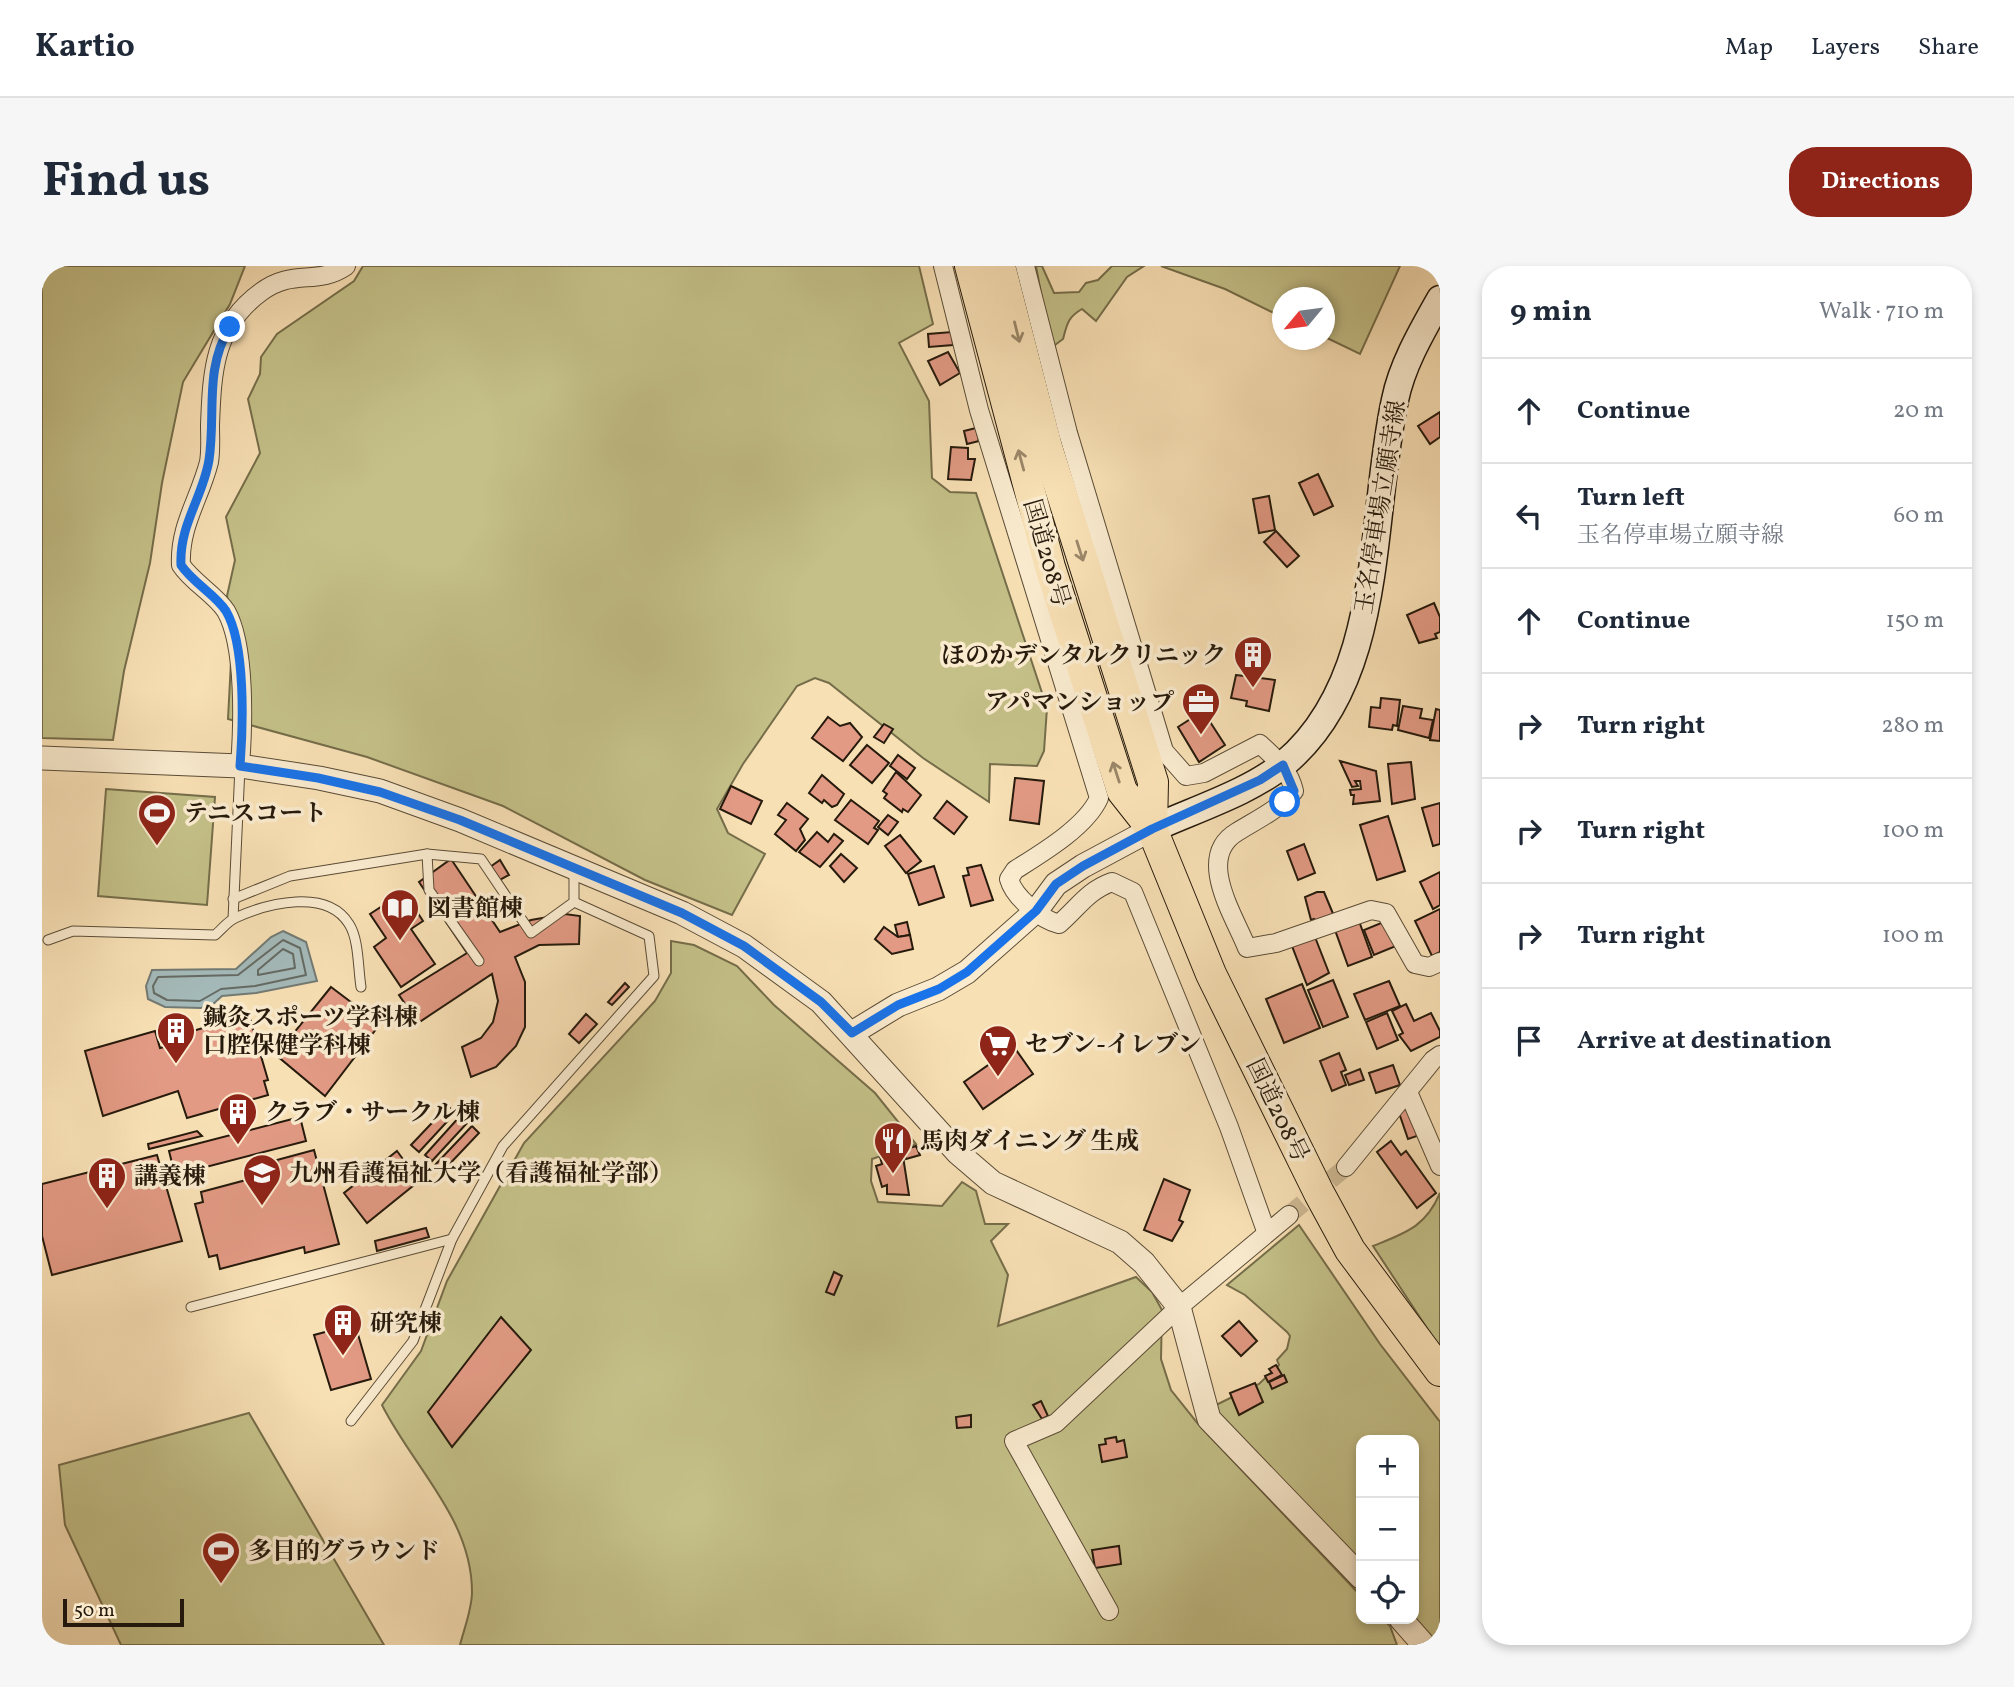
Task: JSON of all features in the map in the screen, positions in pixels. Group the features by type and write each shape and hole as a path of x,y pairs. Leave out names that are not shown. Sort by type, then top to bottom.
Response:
{"highway":[{"name":"国道208号","path":"970,266 1050,567 1122,791 1152,829 1211,974 1350,1250 1440,1371"},
{"name":"国道208号","path":"1000,266 1047,447 1153,782 1152,829"}],"main road":[{"name":"玉名停車場立願寺線","path":"1152,829 1260,780 1283,765 1305,744 1329,711 1347,670 1371,581 1395,397 1416,341 1440,299"}],"street":[{"path":"240,766 243,712 232,630 225,610 181,565 183,530 209,461 211,376 219,345 242,308 263,290 285,279 300,275 317,278 346,266"},
{"path":"943,266 979,410 1099,798 1093,811 1081,824 1015,870 1009,879 1012,890 1048,921 1059,924 1089,892 1100,887 1112,882 1133,892 1229,1127 1266,1231"},
{"path":"1025,266 1068,433 1164,751 1186,776 1205,773 1260,744 1283,765 1294,791 1275,811 1234,834 1220,847 1217,860 1220,880 1247,948 1276,943 1371,910 1385,913 1415,964 1430,967 1440,962"},
{"path":"42,758 240,766 318,778 380,792 460,820 682,913 744,946 821,1002 852,1033 958,1153 993,1183 1120,1242 1143,1263 1179,1307 1209,1419 1356,1572"},
{"path":"852,1033 898,1005 939,989 967,972 1036,911 1056,884 1083,866 1152,829"},
{"path":"1346,1167 1433,1060 1440,1055"},
{"path":"1408,1092 1440,1167"},
{"path":"1109,1611 1014,1441 1056,1423 1179,1307 1266,1231 1289,1215"},
{"path":"1405,1624 1424,1645"}],"lane":[{"path":"233,919 240,766"},
{"path":"233,899 290,876 427,854 481,859 531,933 573,902"},
{"path":"427,854 429,890 479,961"},
{"path":"573,902 574,870"},
{"path":"48,940 73,931 215,935 233,919 264,908 317,901 337,908 351,926 361,987"},
{"path":"351,1421 413,1342 452,1239 503,1146 654,976 649,936 573,902"},
{"path":"191,1307 452,1239"}],"shaded area":[{"path":"42,266 245,266 230,304 183,382 162,483 150,563 124,671 113,740 42,738"},
{"path":"363,266 919,266 933,324 899,343 929,401 932,478 950,492 976,493 1047,708 1044,751 1037,766 990,764 989,802 923,758 829,683 815,678 797,686 743,764 717,809 728,833 765,854 732,915 645,880 503,806 367,757 228,719 233,623 227,596 235,560 226,517 260,453 248,399 260,374 261,357 277,334 354,281"},
{"path":"1036,266 1042,266 1054,293 1079,292 1086,283 1098,280 1112,266 1144,266 1127,277 1096,321 1082,309 1074,315 1067,325 1063,339 1051,348"},
{"path":"1161,266 1400,266 1360,354 1335,342 1335,287 1272,287 1272,312 1225,289"},
{"name":"テニスコート","path":"106,789 215,797 207,905 98,896"},
{"path":"671,941 694,945 737,966 774,1005 875,1093 916,1144 872,1159 871,1181 878,1202 942,1206 962,1182 976,1191 985,1224 1008,1224 991,1241 1008,1275 998,1326 1136,1277 1152,1292 1162,1310 1161,1359 1171,1390 1199,1425 1356,1591 1356,1624 1388,1624 1397,1645 460,1645 472,1599 469,1566 462,1541 439,1494 382,1405 421,1351 447,1281 524,1143 655,1001 671,973"},
{"path":"1440,1193 1440,1348 1373,1246 1405,1232 1421,1221"},
{"path":"1299,1225 1380,1344 1440,1422 1440,1645 1436,1645 1417,1624 1419,1624 1419,1435 1356,1435 1356,1560 1251,1459 1214,1406 1259,1384 1279,1365 1277,1360 1287,1349 1290,1336 1245,1295 1227,1285"},
{"name":"多目的グラウンド","path":"249,1413 384,1645 121,1645 65,1525 59,1465"}],"water":[{"path":"283,931 306,942 317,981 256,993 222,996 212,1005 201,1008 165,1007 148,999 146,986 152,970 236,969 271,937"}],"building":[{"path":"952,332 953,345 929,347 928,334"},
{"path":"948,352 960,373 940,385 928,361"},
{"path":"1440,412 1440,437 1430,444 1418,426"},
{"path":"976,428 979,441 967,444 964,431"},
{"path":"951,447 968,448 968,459 975,459 971,480 948,479"},
{"path":"1318,474 1333,506 1314,515 1299,483"},
{"path":"1269,496 1275,530 1259,533 1253,499"},
{"path":"1276,531 1299,556 1287,567 1264,542"},
{"path":"1434,603 1440,617 1440,632 1435,634 1437,638 1419,643 1407,615"},
{"name":"ほのかデンタルクリニック","path":"1236,675 1275,680 1269,711 1246,706 1247,701 1231,698"},
{"path":"1381,698 1400,700 1397,726 1393,725 1392,730 1369,727 1371,707 1380,708"},
{"path":"1403,706 1422,709 1420,718 1433,720 1429,738 1398,730"},
{"path":"1436,709 1440,710 1440,741 1430,740"},
{"name":"アパマンショップ","path":"1203,711 1225,745 1199,762 1178,727"},
{"path":"828,717 840,726 850,723 862,737 843,761 812,738"},
{"path":"884,724 893,729 884,743 874,737"},
{"path":"867,745 889,763 872,783 850,765"},
{"path":"898,755 915,768 907,779 890,766"},
{"path":"1340,761 1376,771 1380,801 1353,804 1354,795 1351,795 1350,790 1361,789 1360,781 1355,781 1358,786 1352,787"},
{"path":"1411,762 1415,799 1392,804 1388,764"},
{"path":"896,772 921,795 908,812 903,809 902,812 884,798 887,794 883,791"},
{"path":"822,775 844,794 837,805 832,807 824,800 822,803 809,793"},
{"path":"1015,778 1044,781 1039,824 1010,820"},
{"path":"731,786 762,801 751,824 720,809"},
{"path":"851,800 879,821 874,828 878,830 868,844 835,820"},
{"path":"947,801 967,817 954,834 934,818"},
{"path":"787,803 808,819 800,829 805,840 796,851 775,834 786,820 778,815"},
{"path":"1440,803 1440,844 1433,846 1422,808"},
{"path":"888,815 898,822 888,835 878,827"},
{"path":"1388,816 1405,871 1377,880 1360,825"},
{"path":"817,832 828,842 834,834 843,841 820,867 799,852"},
{"path":"900,835 921,861 906,873 885,846"},
{"path":"1304,844 1315,873 1298,880 1287,851"},
{"path":"841,854 857,868 844,882 830,866"},
{"path":"451,859 500,932 531,920 565,914 580,916 579,944 539,945 515,957 525,982 525,1027 516,1046 496,1067 471,1077 462,1047 481,1038 493,1022 498,1001 492,974 418,1023 399,995 467,953 419,882"},
{"path":"500,860 509,875 498,881 490,867"},
{"path":"981,865 993,900 971,906 963,876 969,875 967,868"},
{"path":"934,866 944,897 919,905 908,874"},
{"path":"1440,872 1440,905 1433,909 1420,882"},
{"name":"図書館棟","path":"404,892 423,921 411,929 435,964 401,987 374,947 386,938 370,914"},
{"path":"1324,892 1334,916 1316,922 1311,920 1305,897"},
{"path":"1440,909 1440,952 1432,956 1415,921"},
{"path":"1359,921 1372,957 1348,966 1335,930"},
{"path":"1386,921 1396,946 1374,955 1364,930"},
{"path":"907,922 910,935 898,937 895,925"},
{"path":"884,927 898,937 910,935 913,949 892,954 875,939"},
{"path":"1315,937 1329,973 1307,985 1292,946"},
{"path":"1333,980 1348,1017 1323,1027 1308,990"},
{"path":"1389,981 1400,1006 1365,1020 1354,994"},
{"path":"625,983 629,987 612,1005 608,1002"},
{"path":"1302,984 1320,1028 1284,1043 1266,999"},
{"path":"331,987 380,1024 325,1096 276,1055"},
{"path":"1406,1004 1414,1021 1431,1013 1440,1031 1440,1037 1411,1051 1399,1035 1403,1033 1392,1011"},
{"path":"1387,1013 1398,1040 1377,1049 1366,1022"},
{"path":"586,1014 597,1024 579,1043 569,1034"},
{"name":"鍼灸スポーツ学科棟 口腔保健学科棟","path":"249,1015 268,1080 264,1081 268,1095 187,1118 178,1091 103,1116 85,1051 155,1031 160,1048 177,1044 175,1036"},
{"name":"セブン-イレブン","path":"1014,1047 1033,1074 983,1109 964,1082"},
{"path":"1339,1053 1346,1070 1341,1072 1346,1085 1332,1091 1320,1061"},
{"path":"1393,1065 1400,1085 1376,1093 1369,1073"},
{"path":"1360,1069 1364,1080 1349,1085 1345,1075"},
{"path":"1411,1102 1423,1134 1408,1139 1397,1107"},
{"path":"448,1106 455,1113 419,1152 411,1145"},
{"path":"461,1115 468,1122 432,1161 425,1155"},
{"name":"クラブ・サークル棟","path":"300,1117 306,1141 175,1175 169,1151"},
{"path":"472,1126 479,1133 442,1172 435,1165"},
{"path":"197,1131 202,1136 149,1149 148,1144"},
{"path":"1391,1141 1401,1155 1406,1151 1436,1193 1417,1208 1377,1152"},
{"path":"916,1146 920,1155 906,1159 903,1150"},
{"path":"314,1150 339,1244 305,1253 304,1247 220,1269 217,1255 209,1257 195,1204 203,1202 201,1192 280,1171 277,1160"},
{"name":"馬肉ダイニング 生成","path":"902,1150 909,1195 887,1194 887,1185 882,1187 876,1166 882,1164 880,1157"},
{"path":"397,1151 419,1181 367,1223 344,1193"},
{"name":"講義棟","path":"157,1155 182,1241 52,1275 42,1236 42,1184"},
{"path":"1164,1179 1190,1190 1179,1220 1183,1222 1172,1241 1144,1230"},
{"path":"426,1228 429,1237 377,1251 375,1241"},
{"path":"834,1272 842,1276 834,1295 826,1292"},
{"path":"501,1317 531,1350 452,1447 428,1412"},
{"path":"1239,1321 1257,1341 1241,1356 1222,1336"},
{"name":"研究棟","path":"355,1324 371,1379 331,1390 314,1335"},
{"path":"1276,1365 1282,1375 1268,1382 1265,1376 1272,1373 1269,1369"},
{"path":"1284,1375 1287,1382 1272,1389 1269,1382"},
{"path":"1255,1383 1263,1402 1239,1415 1230,1393"},
{"path":"1041,1401 1048,1416 1042,1419 1033,1405"},
{"path":"971,1415 971,1427 957,1428 956,1417"},
{"path":"1116,1437 1117,1442 1124,1440 1127,1457 1102,1462 1099,1445 1106,1444 1105,1439"},
{"path":"1119,1546 1121,1564 1095,1568 1092,1550"}],"tunnel":[{"path":"1289,1215 1346,1167"}],"place":[{"name":"ほのかデンタルクリニック","path":"1253,689"},
{"name":"アパマンショップ","path":"1201,736"},
{"name":"テニスコート","path":"157,847"},
{"name":"図書館棟","path":"400,942"},
{"name":"鍼灸スポーツ学科棟 口腔保健学科棟","path":"176,1065"},
{"name":"セブン-イレブン","path":"998,1078"},
{"name":"クラブ・サークル棟","path":"238,1146"},
{"name":"馬肉ダイニング 生成","path":"893,1175"},
{"name":"九州看護福祉大学（看護福祉学部）","path":"262,1207"},
{"name":"講義棟","path":"107,1210"},
{"name":"研究棟","path":"343,1357"},
{"name":"多目的グラウンド","path":"221,1585"}],"route":[{"path":"230,327 219,345 211,376 209,461 183,530 180,550 181,565 203,591 225,610 232,630 243,712 240,766 318,778 380,792 460,820 682,913 744,946 821,1002 852,1033 898,1005 939,989 967,972 1036,911 1056,884 1116,848 1260,780 1283,765 1294,791 1285,802"}]}
